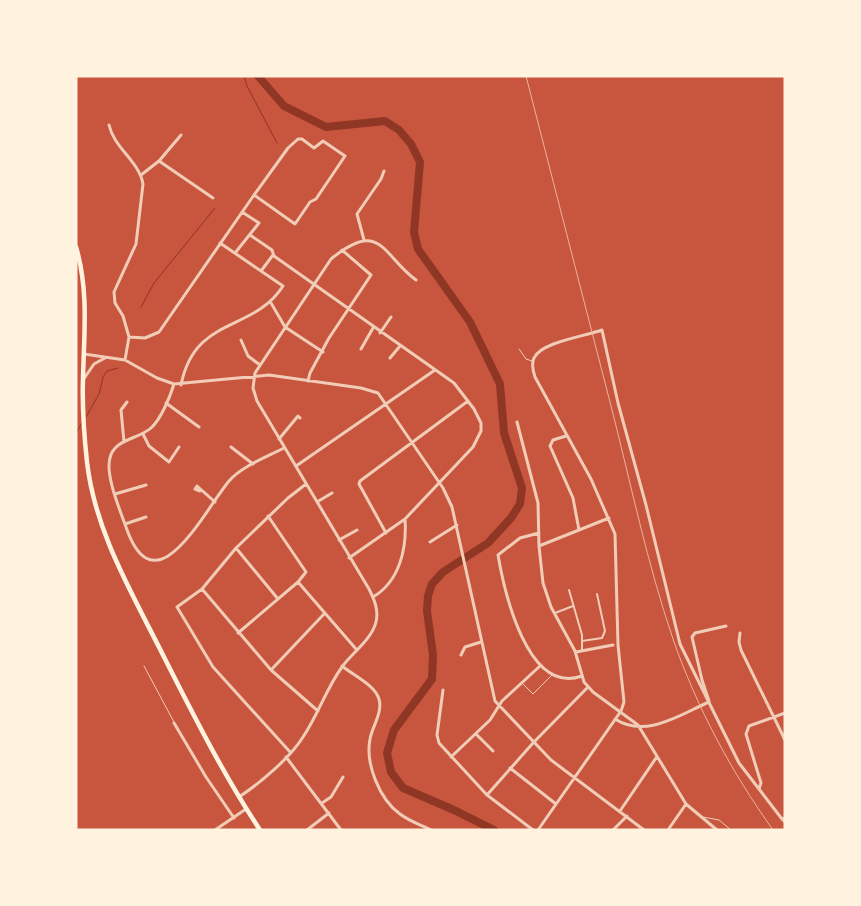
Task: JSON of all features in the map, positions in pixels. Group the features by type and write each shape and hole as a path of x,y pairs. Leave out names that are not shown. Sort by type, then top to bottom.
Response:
{"main road":[{"path":"76,247 85,295 84,427 87,464 94,501 113,557 216,757 238,797 260,830"}],"street":[{"path":"109,125 114,138 141,175 142,192 136,244 114,292 115,303 123,316 129,337 125,360"},
{"path":"141,175 159,160 181,135"},
{"path":"129,337 145,338 159,332 254,195 288,148 298,139 302,139 314,148 323,141 345,156 316,199 310,202 295,224 254,195"},
{"path":"159,160 213,198"},
{"path":"364,240 357,214 381,180 384,171"},
{"path":"235,253 259,223 242,212"},
{"path":"250,235 272,250 273,255 380,333 454,382 479,417 481,431 473,447 405,518 349,558"},
{"path":"238,797 291,753 303,738 331,683 342,666 370,635 376,623 373,596 284,448 254,394 254,376 331,258 342,250 364,240 376,242 388,251 416,280"},
{"path":"181,384 184,370 191,354 204,340 214,332 271,303 283,286 220,243"},
{"path":"308,381 310,373 329,338 371,275 342,250"},
{"path":"261,271 273,255"},
{"path":"271,303 285,327 323,352"},
{"path":"380,333 391,317"},
{"path":"361,349 374,328"},
{"path":"538,830 621,711 624,702 616,612 617,561 615,534 610,518 591,478 535,377 533,361 536,354 548,346 602,330 618,403 680,644 704,697 709,702"},
{"path":"241,340 248,356 260,365"},
{"path":"390,358 400,346"},
{"path":"84,354 125,360 157,378 174,384 270,375 374,391 388,404 439,482 452,507 493,694 498,706 533,743 644,830"},
{"path":"83,380 94,364 107,357"},
{"path":"295,466 435,370"},
{"path":"174,384 153,427 143,434 118,445 110,457 109,466 115,494 133,547 140,555 155,561 167,558 196,528 230,481 253,464 284,448"},
{"path":"386,533 359,484 468,401"},
{"path":"124,442 121,410 128,402"},
{"path":"166,403 200,427"},
{"path":"279,439 298,416 300,418"},
{"path":"517,422 538,503 539,546 543,583 555,613 576,652 582,676 588,687 638,725 656,758 686,804 697,816 717,830"},
{"path":"143,434 150,446 169,462 179,447"},
{"path":"566,436 553,440 550,446 573,498 579,530"},
{"path":"231,447 253,464"},
{"path":"291,753 213,667 177,607 202,589 236,548 268,516 306,484"},
{"path":"115,494 146,486"},
{"path":"200,491 215,502"},
{"path":"317,502 332,493"},
{"path":"238,633 304,575 305,569 268,516"},
{"path":"125,524 146,517"},
{"path":"373,596 389,585 397,570 404,546 405,518"},
{"path":"539,546 610,518"},
{"path":"430,542 457,525"},
{"path":"339,540 357,530"},
{"path":"539,533 520,538 498,555 508,605 532,655 540,666 553,674 569,679 582,676"},
{"path":"236,548 278,599"},
{"path":"298,582 356,649"},
{"path":"202,589 271,670 318,710"},
{"path":"569,590 582,642 582,650"},
{"path":"597,594 605,631 602,638 603,647"},
{"path":"555,613 573,606"},
{"path":"271,670 324,614"},
{"path":"726,626 695,633 692,637 702,680 709,702 739,763 784,820"},
{"path":"740,633 738,642 741,650 785,740"},
{"path":"582,642 602,638"},
{"path":"462,655 464,647 481,642"},
{"path":"576,652 613,645"},
{"path":"342,666 373,689 379,698 378,714 369,749 373,772 387,801 400,814 431,830"},
{"path":"451,757 490,720 498,706 540,666"},
{"path":"487,795 533,743 588,687"},
{"path":"443,690 438,734 439,742 487,795 534,830"},
{"path":"615,719 630,725 654,726 709,702"},
{"path":"759,789 761,783 746,730 774,716 785,713"},
{"path":"174,723 206,777 234,818"},
{"path":"476,734 493,751"},
{"path":"286,757 341,830"},
{"path":"620,810 656,758"},
{"path":"510,768 556,804"},
{"path":"322,803 331,797 343,777"},
{"path":"668,830 686,804"},
{"path":"215,830 246,809"},
{"path":"307,830 329,813"},
{"path":"613,830 627,816"}],"lane":[{"path":"519,349 526,359 533,361"},
{"path":"144,666 174,723"},
{"path":"522,683 533,694 553,674"},
{"path":"697,816 719,820 731,830"}],"waterway":[{"path":"244,76 247,86 277,143"},
{"path":"258,76 284,106 326,127 385,121 399,130 411,144 420,162 414,232 418,249 470,322 500,384 504,433 522,488 520,504 511,518 488,543 443,572 432,584 428,596 427,611 433,655 432,679 394,730 387,753 391,772 403,788 494,830"},
{"path":"141,307 154,283 215,208"},
{"path":"86,417 99,394 103,377 107,371 118,368"},
{"path":"76,433 82,423"}],"railway":[{"path":"526,76 647,552 673,639 682,665 716,738 743,785 773,830"}]}
